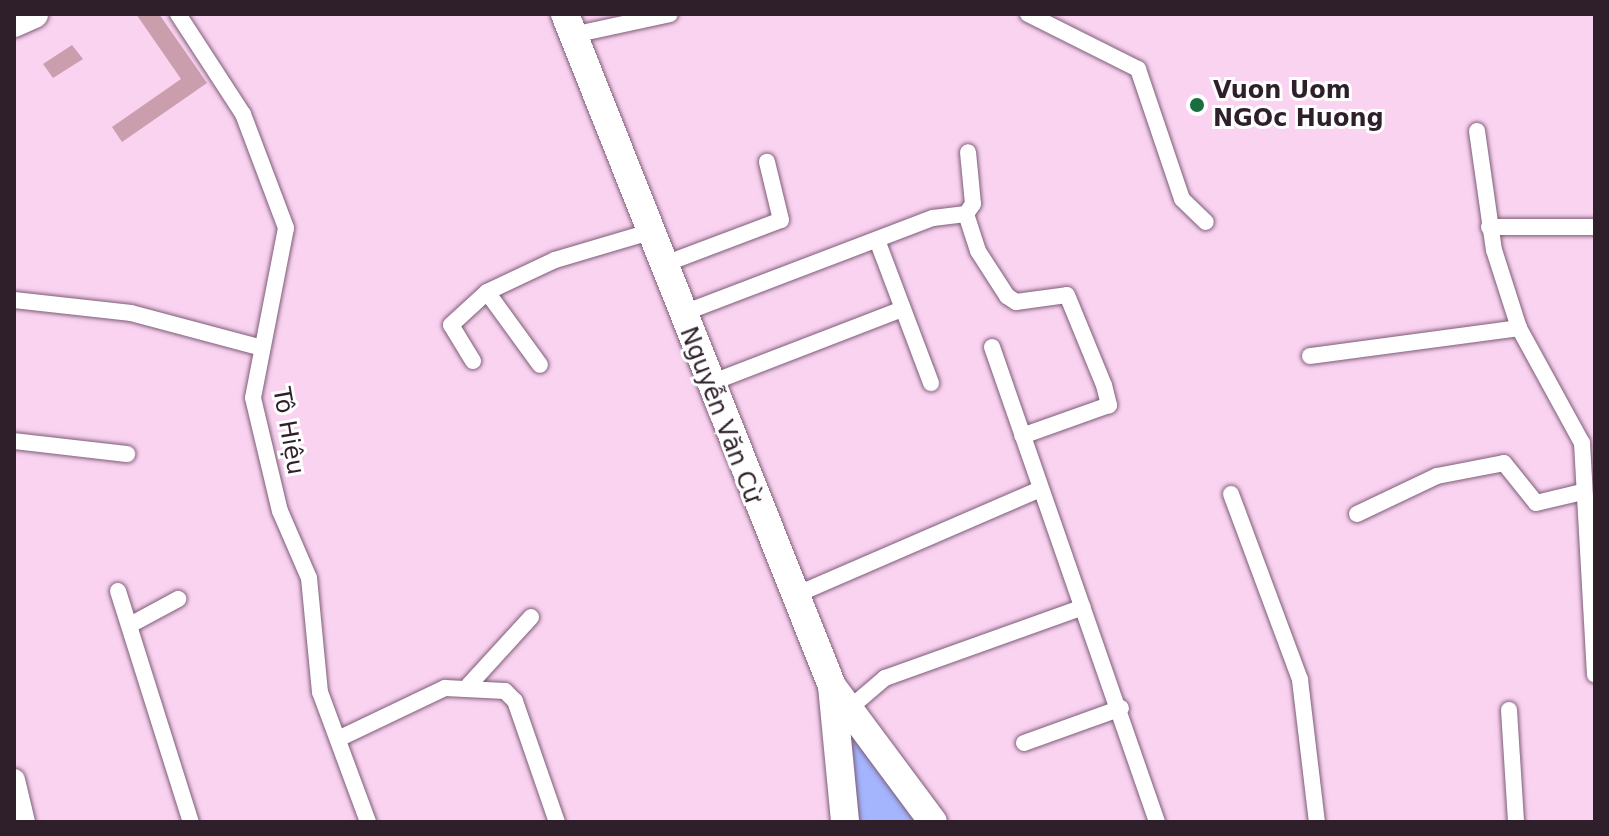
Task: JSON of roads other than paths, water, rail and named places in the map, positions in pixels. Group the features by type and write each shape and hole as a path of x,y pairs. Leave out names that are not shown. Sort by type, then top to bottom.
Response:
{"highway":[{"path":"14,23 34,14"},
{"name":"Nguyễn Văn Cừ","path":"569,24 646,233 662,265 791,597 832,686 845,822"},
{"path":"832,686 851,707 933,822"}],"street":[{"name":"Tô Hiệu","path":"178,14 243,114 286,228 259,347 253,398 280,511 309,578 320,692 368,822"},
{"path":"569,24 670,14"},
{"path":"1028,14 1138,69 1182,199 1206,222"},
{"path":"1477,131 1489,227 1519,328 1588,440 1586,492 1595,675"},
{"path":"681,314 877,240 966,214 973,204 968,152"},
{"path":"662,265 781,220 767,162"},
{"path":"966,214 978,251 1007,296 1067,295 1104,385 1109,405 1022,436"},
{"path":"1489,227 1595,227"},
{"path":"473,361 451,325 487,292 555,260 646,233"},
{"path":"877,240 931,383"},
{"path":"487,292 540,365"},
{"path":"14,300 131,313 259,347"},
{"path":"708,384 902,309"},
{"path":"1310,356 1519,328"},
{"path":"992,347 1040,489 1121,708 1157,822"},
{"path":"14,441 127,454"},
{"path":"1357,514 1437,476 1504,463 1536,503 1586,492"},
{"path":"791,597 1040,489"},
{"path":"1231,494 1300,680 1317,822"},
{"path":"118,591 188,821"},
{"path":"130,625 178,599"},
{"path":"851,707 885,678 1083,607"},
{"path":"469,685 531,617"},
{"path":"338,739 445,688 469,685 496,688 515,701 557,822"},
{"path":"1024,743 1121,708"},
{"path":"1509,710 1516,822"},
{"path":"14,780 24,822"}],"place":[{"name":"Vuon Uom NGOc Huong","path":"1197,105"}]}
